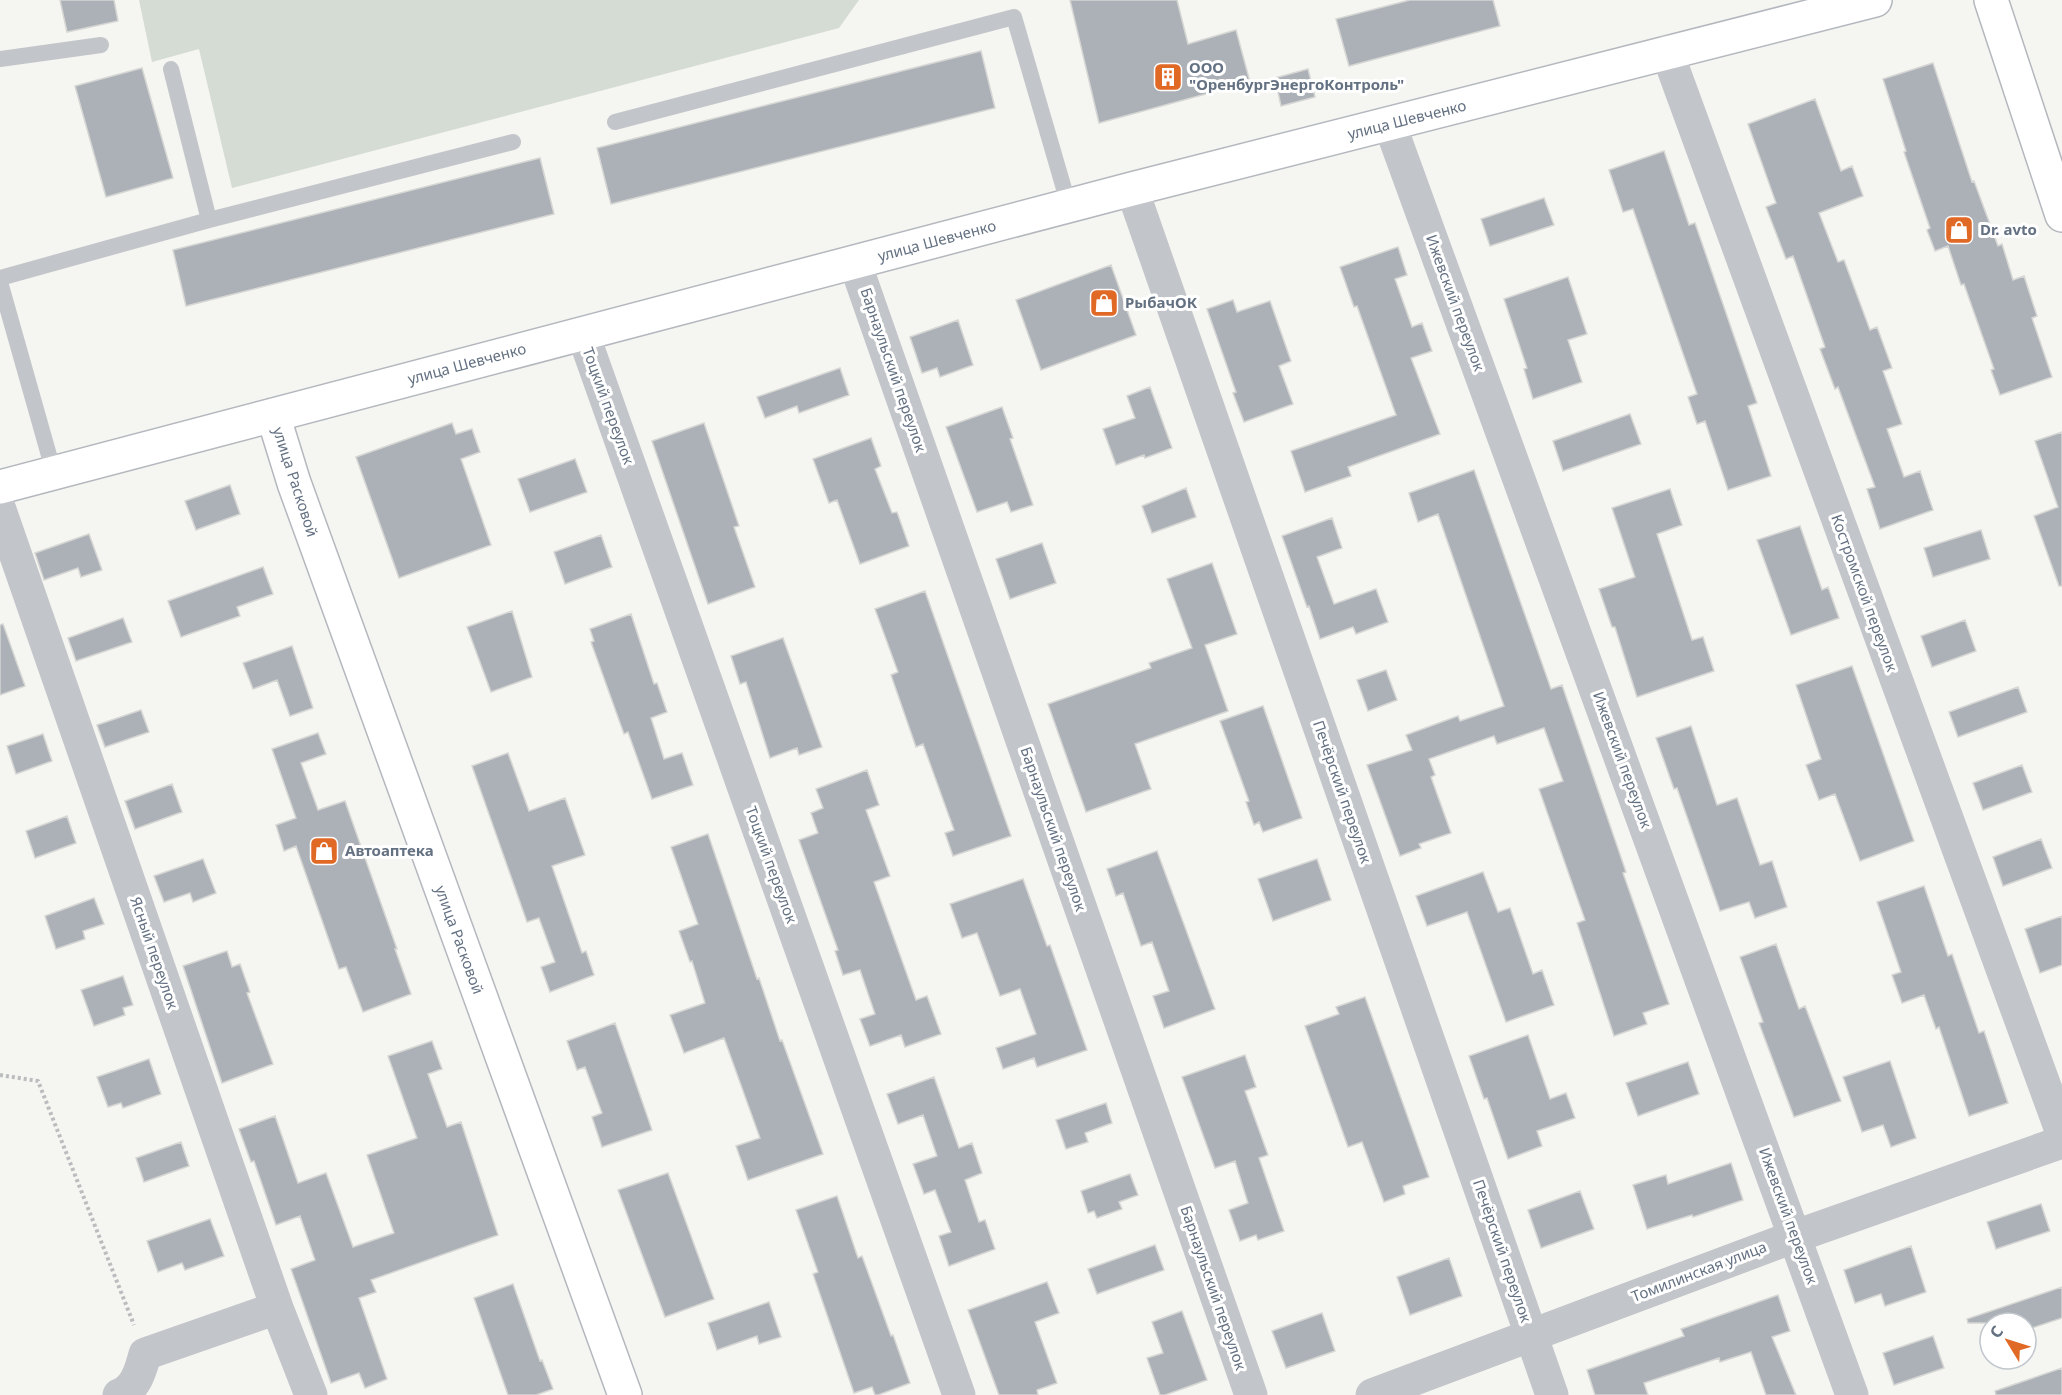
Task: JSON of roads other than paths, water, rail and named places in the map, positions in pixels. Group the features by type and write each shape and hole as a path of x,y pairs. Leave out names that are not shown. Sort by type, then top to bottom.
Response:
{"main road":[{"name":"улица Шевченко","path":"0,487 1132,189 1875,0"},
{"path":"1991,0 2062,215"},
{"name":"улица Расковой","path":"273,415 294,483 625,1395"}],"street":[{"name":"Костромской переулок","path":"1667,52 2062,1133"},
{"name":"Ижевский переулок","path":"1390,125 1852,1395"},
{"name":"Печёрский переулок","path":"1132,189 1552,1395"},
{"name":"Барнаульский переулок","path":"855,263 1251,1395"},
{"name":"Тоцкий переулок","path":"583,334 958,1395"},
{"name":"Ясный переулок","path":"0,510 277,1308 310,1395"},
{"name":"Томилинская улица","path":"1371,1395 1796,1236 2062,1142"},
{"path":"119,1395 126,1392 139,1375 145,1354 277,1308"}],"lane":[{"path":"615,122 1014,17 1068,206"},
{"path":"0,59 101,45"},
{"path":"171,69 208,220"},
{"path":"54,473 0,280 208,220 513,142"}],"place":[{"name":"ООО \"ОренбургЭнергоКонтроль\"","path":"1168,77"},
{"name":"Dr. avto","path":"1959,230"},
{"name":"РыбачОК","path":"1104,303"},
{"name":"Автоаптека","path":"324,851"}]}
